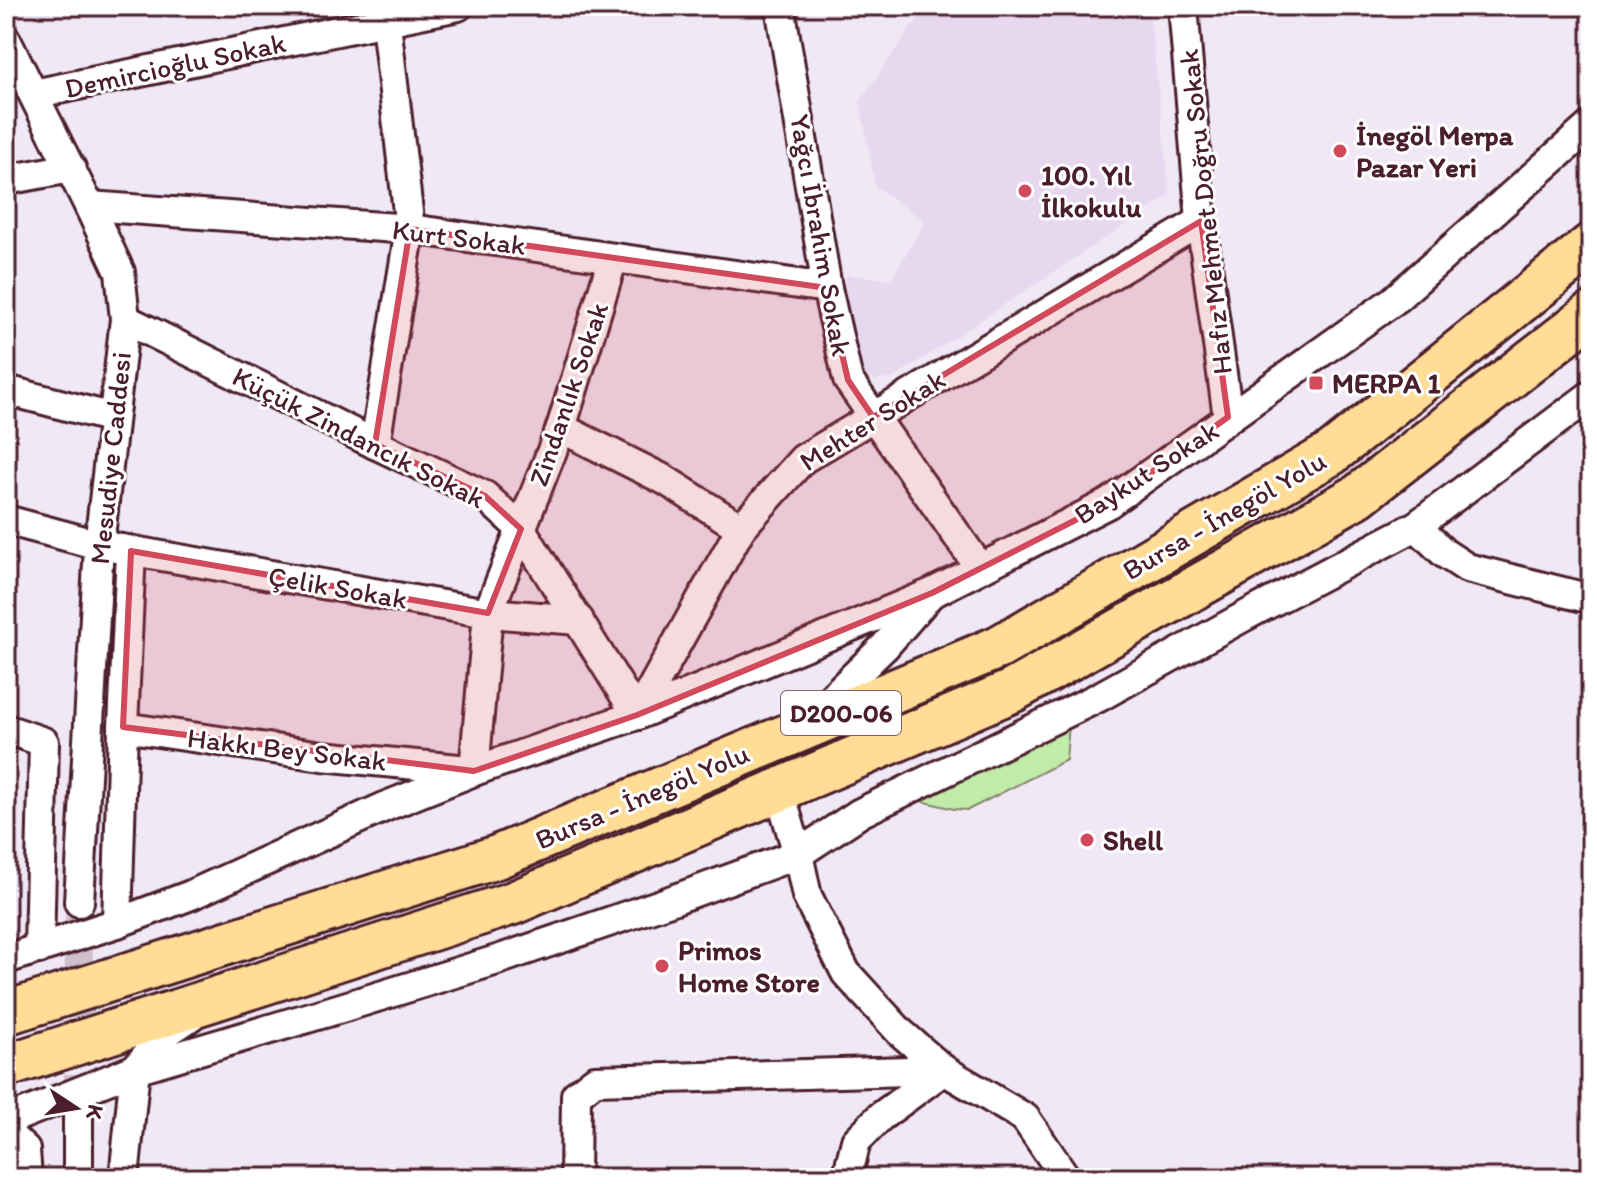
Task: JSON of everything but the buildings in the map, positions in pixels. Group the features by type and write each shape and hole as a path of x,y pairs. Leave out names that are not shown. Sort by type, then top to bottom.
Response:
{"highway":[{"name":"Bursa - İnegöl Yolu","path":"6,1013 497,857 999,647 1332,453 1591,245"},
{"name":"Bursa - İnegöl Yolu","path":"6,1066 513,903 1012,691 1358,496 1591,314"}],"street":[{"name":"Demircioğlu Sokak","path":"34,94 385,14 458,6"},
{"name":"Yağcı İbrahim Sokak","path":"780,6 827,288 848,380 980,568"},
{"name":"Hafız Mehmet Doğru Sokak","path":"1183,6 1201,221 1228,417"},
{"path":"375,444 410,229 385,14"},
{"name":"Mesudiye Caddesi","path":"6,40 120,272 125,319 113,418 87,542 79,902"},
{"name":"Baykut Sokak","path":"637,715 932,593 1109,503 1393,301 1591,125"},
{"path":"6,180 71,168"},
{"name":"Kurt Sokak","path":"89,206 410,229 827,288"},
{"name":"Mehter Sokak","path":"637,715 741,528 803,459 1201,221"},
{"name":"Zindanlık Sokak","path":"474,771 488,613 561,428 613,258"},
{"name":"Küçük Zindancık Sokak","path":"125,319 485,496 521,529 637,715"},
{"path":"6,390 113,418"},
{"path":"6,1121 135,1069 497,960 798,854 860,813 1099,697 1416,526 1591,395"},
{"path":"561,428 665,480 741,528"},
{"name":"Çelik Sokak","path":"6,520 131,551 488,613 579,620"},
{"path":"1416,526 1444,553 1467,568 1591,599"},
{"path":"117,923 131,551"},
{"path":"797,731 841,690 932,593"},
{"name":"Hakkı Bey Sokak","path":"123,727 322,756 474,771 637,715"},
{"path":"6,729 44,742 39,949"},
{"path":"6,958 117,923 191,895 375,811 474,771"},
{"path":"779,790 807,896 846,973 900,1032 944,1070 1025,1118 1066,1178"},
{"path":"124,1178 135,1069 167,1032 217,999"},
{"path":"575,1178 576,1095 595,1080 944,1070"},
{"path":"847,1178 856,1141 880,1117 944,1070"},
{"path":"78,1102 78,1178"},
{"path":"6,1134 25,1150 27,1178"}],"highlighted area":[{"path":"1201,221 1228,417 1109,503 932,593 637,715 474,771 123,727 131,551 488,613 521,529 485,496 375,444 410,229 827,288 848,380 873,417"}],"shaded area":[{"name":"100. Yıl İlkokulu","path":"926,6 1149,6 1170,195 892,379 874,380 854,370 841,312 846,275 891,279 925,222 875,186 860,101"}],"green space":[{"path":"1070,712 1066,760 968,810 893,794"}],"tunnel":[{"path":"78,1102 79,902"}],"place":[{"name":"İnegöl Merpa Pazar Yeri","path":"1340,151"},
{"name":"100. Yıl İlkokulu","path":"1025,191"},
{"name":"MERPA 1","path":"1316,383"},
{"name":"Shell","path":"1087,840"},
{"name":"Primos Home Store","path":"662,966"}]}
